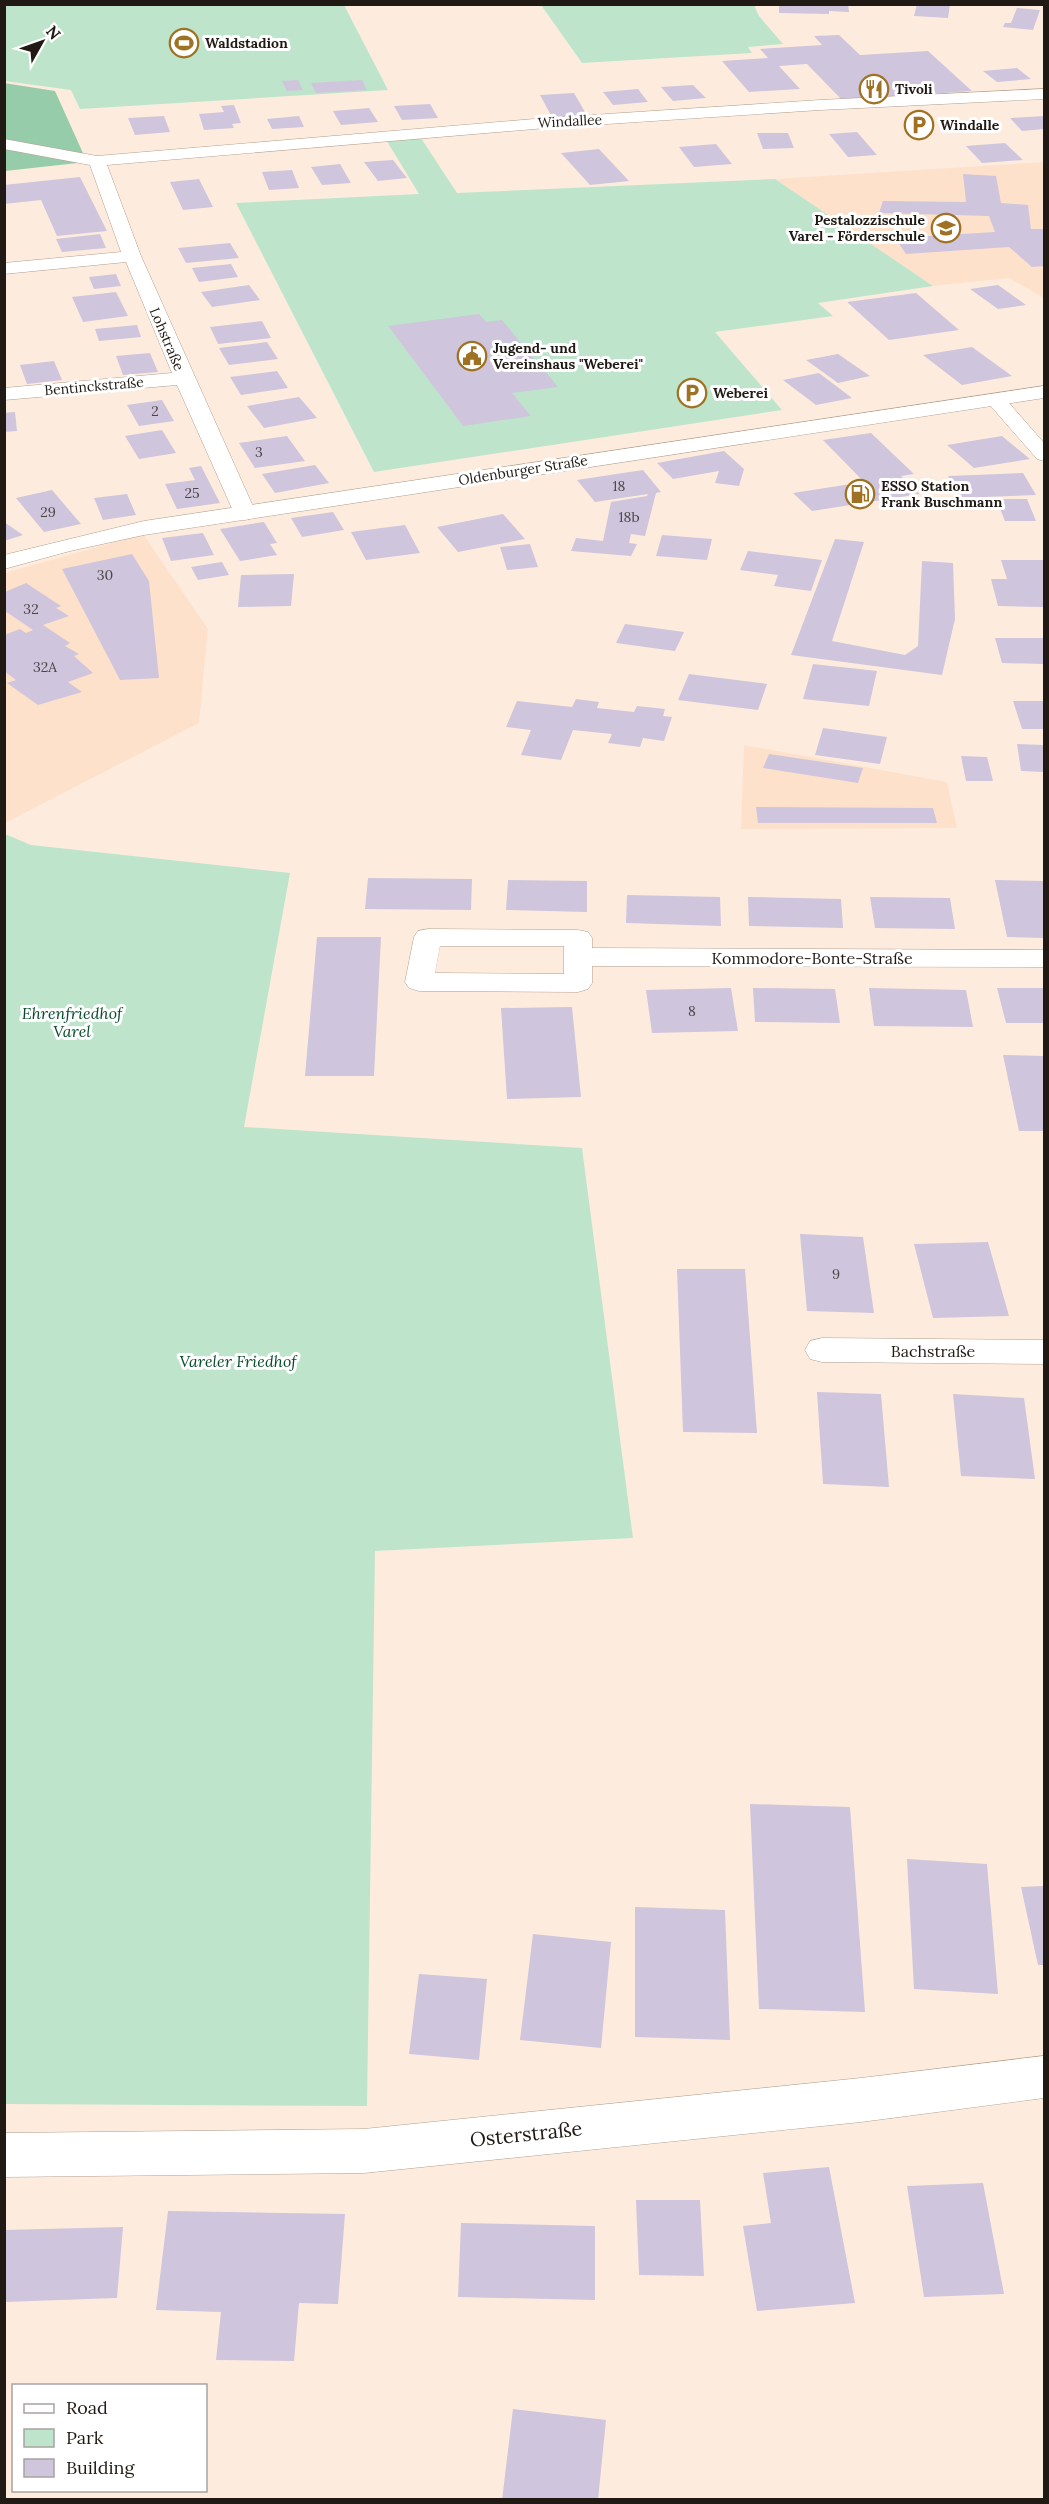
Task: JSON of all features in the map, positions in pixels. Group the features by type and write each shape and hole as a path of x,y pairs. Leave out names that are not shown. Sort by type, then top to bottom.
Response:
{"street":[{"name":"Windallee","path":"4,144 97,161 514,125 820,105 1044,94"},
{"name":"Lohstraße","path":"97,161 132,256 245,513"},
{"path":"4,268 132,256"},
{"name":"Bentinckstraße","path":"4,394 184,378"},
{"name":"Oldenburger Straße","path":"4,562 99,537 245,513 1044,392"},
{"path":"996,400 1044,454"},
{"path":"428,937 578,938 579,957 578,983 418,982 428,937"},
{"name":"Kommodore-Bonte-Straße","path":"579,957 1044,959"},
{"name":"Bachstraße","path":"822,1350 1044,1352"},
{"name":"Osterstraße","path":"4,2155 364,2151 861,2100 1044,2077"}],"shaded area":[{"name":"Pestalozzischule Varel - Förderschule","path":"1044,162 1044,298 1009,278 933,286 775,179"},
{"path":"143,534 208,629 199,723 5,823 5,573"},
{"path":"744,745 947,782 957,828 741,829"}],"green space":[{"name":"Waldstadion","path":"4,5 344,5 388,90 80,109 71,90 5,81"},
{"path":"541,5 754,5 759,16 783,44 748,47 752,53 582,63"},
{"path":"4,83 55,91 87,162 5,171"},
{"path":"419,135 457,193 775,179 933,286 818,303 833,316 715,332 782,410 374,472 236,203 419,194 385,138"},
{"name":"Vareler Friedhof","path":"5,834 31,845 290,873 244,1127 582,1148 633,1538 375,1551 367,2106 5,2104"}],"building":[{"path":"779,4 848,4 849,12 779,13"},
{"path":"917,4 950,4 948,18 914,16"},
{"path":"1017,8 1040,10 1033,30 1003,27 1005,23 1011,23"},
{"path":"839,35 860,55 928,51 972,91 842,100 807,64 779,66 800,89 749,92 722,61 768,58 760,49 822,45 814,36"},
{"path":"1017,68 1031,79 997,82 983,71"},
{"path":"298,80 303,90 287,91 282,81"},
{"path":"362,80 367,90 316,93 311,83"},
{"path":"693,85 706,98 673,101 661,87"},
{"path":"638,89 648,102 613,105 603,92"},
{"path":"574,93 588,117 553,119 540,95"},
{"path":"430,104 438,118 402,120 394,106"},
{"path":"234,105 241,123 232,124 234,128 204,130 199,114 224,112 221,106"},
{"path":"369,108 378,122 341,125 333,111"},
{"path":"164,116 170,132 135,135 128,118"},
{"path":"299,116 304,127 272,129 267,119"},
{"path":"1044,116 1044,129 1022,131 1010,118"},
{"path":"857,132 877,155 848,157 829,134"},
{"path":"757,133 788,133 794,148 763,149"},
{"path":"1005,143 1023,160 982,163 966,146"},
{"path":"716,144 732,164 694,167 679,147"},
{"path":"599,149 629,181 590,185 561,153"},
{"path":"393,160 407,178 378,181 364,162"},
{"path":"340,164 351,183 322,185 311,167"},
{"path":"292,170 299,188 269,190 262,172"},
{"path":"963,174 996,176 1001,203 1028,205 1031,229 1044,229 1044,266 1032,267 1009,247 906,254 895,238 995,232 989,216 879,213 883,201 966,202"},
{"path":"80,177 107,231 57,236 41,200 4,204 4,185"},
{"path":"199,179 213,207 183,210 170,182"},
{"path":"100,234 106,248 62,252 56,239"},
{"path":"230,243 239,258 186,263 178,248"},
{"path":"231,264 238,277 199,282 192,268"},
{"path":"116,274 121,286 94,289 89,277"},
{"path":"249,285 260,300 212,307 201,292"},
{"path":"998,285 1026,305 998,309 970,289"},
{"path":"116,292 128,316 83,322 72,297"},
{"path":"916,293 959,330 889,340 847,302"},
{"name":"Jugend- und Vereinshaus \"Weberei\"","path":"479,314 486,322 502,320 558,387 512,393 531,416 463,426 388,326"},
{"path":"262,321 271,338 218,344 210,327"},
{"path":"137,325 141,337 99,341 95,329"},
{"path":"267,342 278,359 229,365 219,348"},
{"path":"972,347 1012,376 962,385 923,355"},
{"path":"150,353 158,372 123,375 116,356"},
{"path":"838,354 870,376 838,383 806,360"},
{"path":"54,361 62,380 27,384 20,365"},
{"path":"277,371 288,388 241,395 230,377"},
{"path":"819,373 852,398 816,405 783,380"},
{"path":"299,397 317,418 264,428 247,406"},
{"path":"162,400 174,421 139,426 127,405"},
{"path":"15,412 17,431 4,432 4,413"},
{"path":"162,430 176,453 139,459 125,436"},
{"path":"871,433 914,474 901,476 920,494 812,511 793,493 864,482 823,440"},
{"path":"287,436 305,461 255,468 239,443"},
{"path":"1002,436 1030,459 974,468 947,445"},
{"path":"724,451 744,469 739,486 715,483 719,471 673,479 657,463"},
{"path":"315,465 329,483 275,493 262,474"},
{"path":"201,466 220,503 177,509 165,484 195,480 189,468"},
{"path":"643,470 661,492 656,493 645,536 631,534 629,543 637,544 631,556 571,551 576,538 603,541 611,502 648,494 595,502 577,480"},
{"path":"1023,473 1036,495 959,498 948,476"},
{"path":"52,490 81,524 44,532 16,498"},
{"path":"127,494 136,515 103,520 94,498"},
{"path":"996,499 1027,499 1036,521 1005,521"},
{"path":"333,512 344,530 302,537 291,518"},
{"path":"503,514 525,539 458,552 437,527"},
{"path":"4,522 23,535 4,541"},
{"path":"264,522 277,543 270,544 277,555 240,561 220,529"},
{"path":"405,525 420,553 366,560 351,532"},
{"path":"203,533 214,555 171,561 162,538"},
{"path":"662,535 712,539 707,560 656,556"},
{"path":"835,539 864,542 832,641 905,655 918,646 922,561 953,563 955,619 942,675 791,655"},
{"path":"530,544 538,567 507,570 500,547"},
{"path":"748,551 822,560 811,591 774,586 778,575 740,570"},
{"path":"132,554 149,581 159,678 120,680 62,569"},
{"path":"1001,560 1044,560 1044,607 998,606 991,579 1007,579"},
{"path":"222,562 229,575 198,580 191,567"},
{"path":"294,574 291,606 238,607 241,575"},
{"path":"26,583 61,606 56,608 69,616 43,625 70,643 65,646 79,654 74,656 93,673 68,682 82,692 38,705 7,683 16,680 4,671 4,635 20,629 26,633 33,630 5,611 5,592"},
{"path":"625,624 684,632 675,651 616,643"},
{"path":"995,638 1044,638 1044,664 1002,663"},
{"path":"813,664 877,671 869,706 803,699"},
{"path":"689,674 767,684 758,710 678,700"},
{"path":"576,699 599,702 597,708 634,712 637,706 665,709 663,716 672,717 664,741 643,738 640,747 608,743 612,734 573,730 561,760 521,755 531,730 506,727 517,701 572,707"},
{"path":"1013,701 1044,701 1044,729 1022,729"},
{"path":"823,728 887,737 880,764 815,755"},
{"path":"1017,744 1044,745 1044,772 1021,771"},
{"path":"769,754 863,768 858,783 763,768"},
{"path":"961,756 987,757 993,781 966,781"},
{"path":"756,807 933,808 937,823 758,823"},
{"path":"368,878 472,879 471,910 365,909"},
{"path":"508,880 587,881 587,912 506,910"},
{"path":"995,880 1044,881 1044,938 1007,937"},
{"path":"627,895 720,897 721,926 626,923"},
{"path":"748,897 841,899 843,928 749,926"},
{"path":"870,897 950,898 955,929 875,928"},
{"path":"317,937 381,937 374,1076 305,1076"},
{"path":"731,988 738,1031 652,1033 646,990"},
{"path":"753,988 835,989 840,1023 755,1022"},
{"path":"869,988 966,990 973,1027 874,1026"},
{"path":"997,988 1044,988 1044,1023 1006,1023"},
{"path":"572,1007 581,1097 507,1099 501,1008"},
{"path":"1003,1055 1044,1056 1044,1131 1019,1131"},
{"path":"800,1234 863,1237 874,1313 807,1311"},
{"path":"988,1242 1009,1316 933,1318 914,1244"},
{"path":"677,1269 745,1269 757,1433 683,1432"},
{"path":"817,1392 881,1394 889,1487 823,1484"},
{"path":"953,1394 1024,1398 1035,1479 961,1476"},
{"path":"750,1804 850,1807 865,2012 759,2009"},
{"path":"907,1859 987,1864 998,1994 914,1989"},
{"path":"1044,1886 1044,1965 1038,1965 1021,1887"},
{"path":"635,1907 725,1910 730,2040 635,2037"},
{"path":"533,1934 611,1942 601,2048 520,2040"},
{"path":"419,1974 487,1979 479,2060 409,2054"},
{"path":"829,2167 855,2303 757,2311 743,2226 771,2223 763,2173"},
{"path":"983,2183 1004,2294 924,2297 907,2186"},
{"path":"636,2200 700,2200 704,2276 639,2275"},
{"path":"168,2211 345,2214 338,2304 299,2303 294,2361 216,2360 221,2312 156,2310"},
{"path":"461,2223 595,2226 595,2300 458,2297"},
{"path":"123,2227 117,2298 4,2302 4,2230"},
{"path":"513,2409 606,2420 598,2500 502,2500"}],"place":[{"name":"Waldstadion","path":"184,43"},
{"name":"Tivoli","path":"874,89"},
{"name":"Windalle","path":"919,125"},
{"name":"Pestalozzischule Varel - Förderschule","path":"946,228"},
{"name":"Jugend- und Vereinshaus \"Weberei\"","path":"472,356"},
{"name":"Weberei","path":"692,393"},
{"name":"ESSO Station Frank Buschmann","path":"860,494"}],"park label":[{"name":"Ehrenfriedhof Varel","path":"72,1022"}]}
